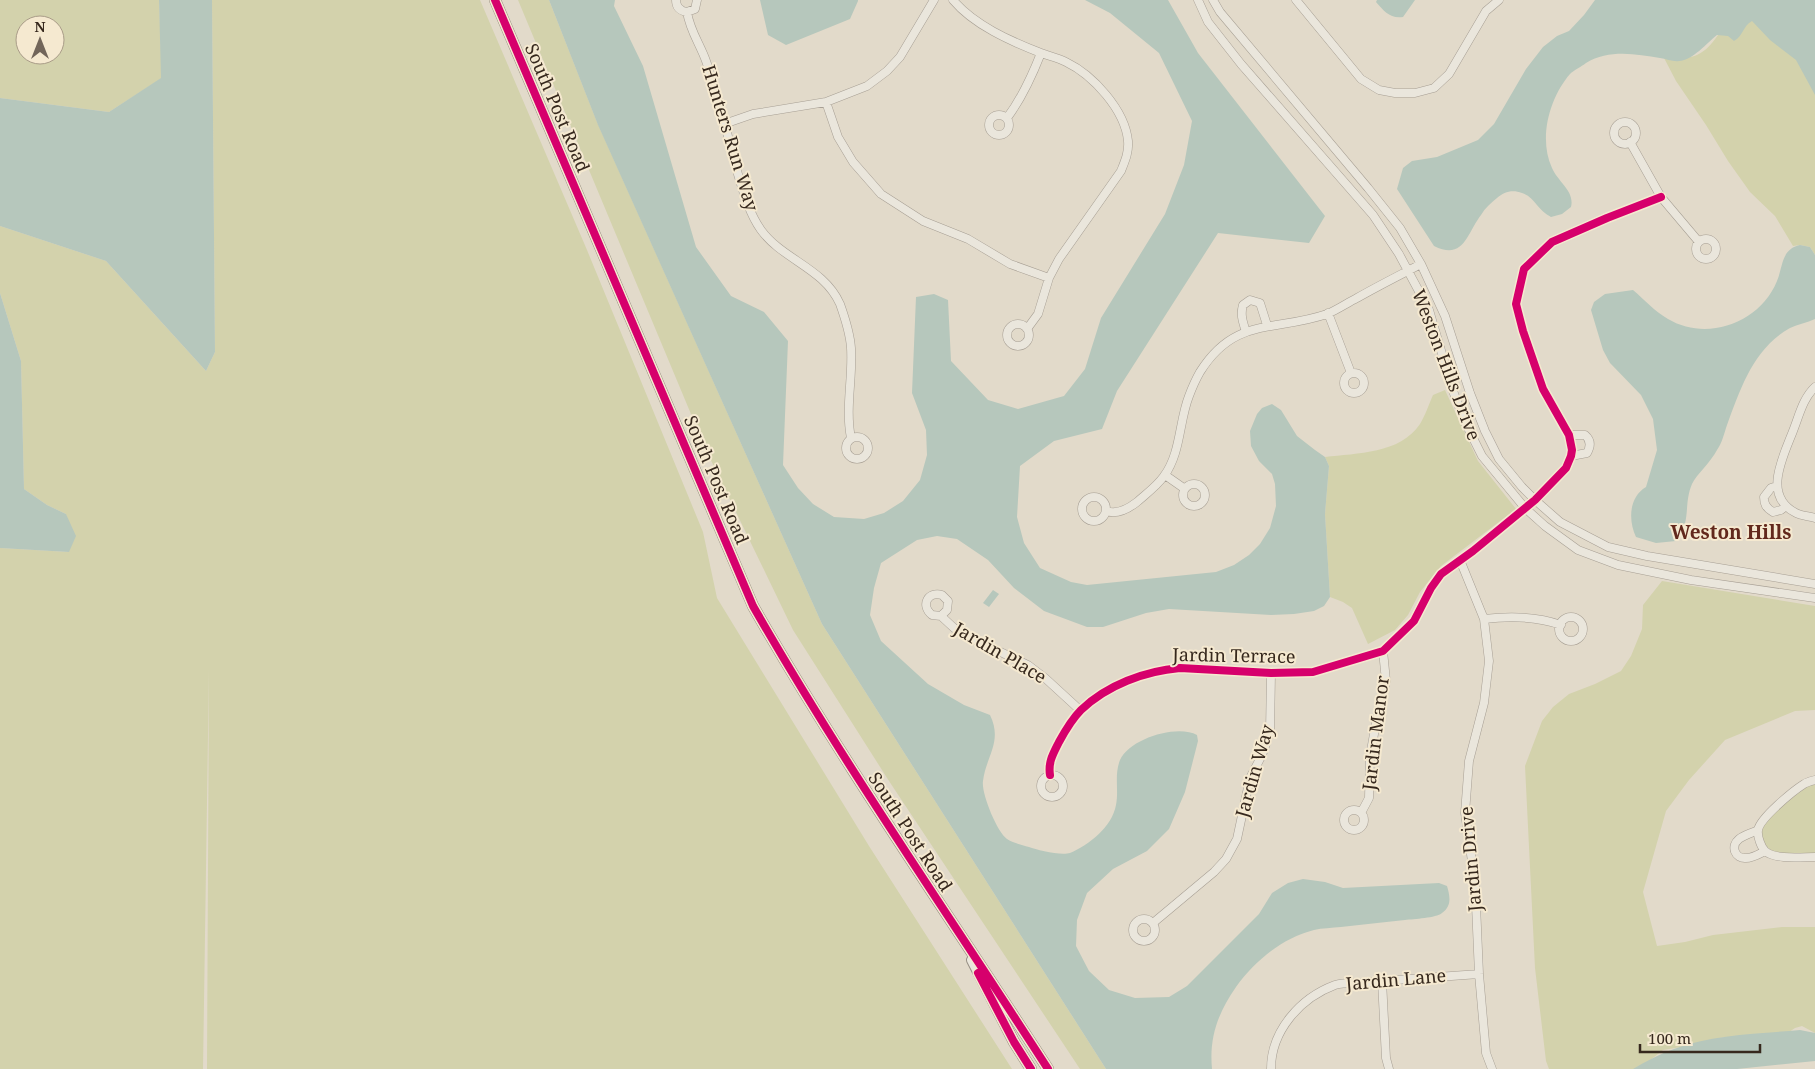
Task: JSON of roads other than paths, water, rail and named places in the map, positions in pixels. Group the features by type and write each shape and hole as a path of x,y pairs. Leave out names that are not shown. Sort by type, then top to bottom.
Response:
{"street":[{"name":"South Post Road","path":"495,0 753,606 788,668 872,801 1048,1069"},
{"name":"Hunters Run Way","path":"676,0 679,9 687,12 689,25 706,60 746,202 760,229 774,246 806,266 825,282 839,302 847,324 851,348 848,422 851,438"},
{"path":"687,12 694,9 697,0"},
{"path":"724,124 753,114 826,102 867,86 887,71 900,57 934,0"},
{"path":"953,0 960,9 1012,41 1066,62 1085,73 1102,89 1124,125 1128,142 1127,155 1122,171 1059,259 1049,278 1038,314 1027,329"},
{"name":"Weston Hills Drive","path":"1198,0 1208,22 1241,64 1373,215 1399,254 1429,310 1464,420 1482,456 1525,508 1578,550 1618,565 1691,580 1815,598"},
{"name":"Weston Hills Drive","path":"1213,0 1220,12 1251,51 1400,228 1421,264 1445,316 1485,431 1499,459 1535,500 1560,522 1608,546 1647,556 1815,584"},
{"path":"1296,0 1361,79 1379,90 1396,93 1415,93 1434,88 1449,74 1486,12 1499,0"},
{"path":"1007,118 1026,88 1041,53"},
{"path":"826,102 838,137 853,162 881,194 923,221 968,239 1010,264 1049,278"},
{"path":"1630,142 1661,197 1699,242"},
{"path":"1569,435 1585,435 1589,438 1590,444 1587,453 1571,456 1572,450 1569,435 1543,389 1523,331 1516,304 1524,269 1552,242 1661,197"},
{"path":"1106,511 1113,513 1130,508 1165,475 1175,453 1188,397 1201,372 1218,350 1238,335 1246,332 1267,325 1299,321 1328,313 1421,264"},
{"path":"1246,332 1241,310 1243,305 1250,300 1260,303 1267,325"},
{"path":"1328,313 1351,373"},
{"path":"1815,387 1806,398 1780,464 1776,480 1778,493 1786,506 1798,514 1815,518"},
{"name":"Jardin Terrace","path":"1050,775 1049,765 1052,756 1065,731 1080,710 1120,684 1142,675 1165,669 1180,668 1271,674 1313,672 1383,651 1414,621 1431,588 1441,574 1473,551 1535,500 1566,468 1571,456"},
{"path":"1165,475 1185,489"},
{"path":"1777,486 1771,488 1764,497 1764,503 1773,512 1781,510 1786,506"},
{"name":"Jardin Drive","path":"1460,560 1484,619 1489,661 1484,703 1469,761 1466,813 1474,882 1486,1053 1492,1069"},
{"name":"Jardin Place","path":"941,616 954,628 970,638 1028,665 1053,684 1080,710"},
{"path":"1484,619 1511,616 1560,625"},
{"name":"Jardin Manor","path":"1361,813 1369,798 1370,756 1386,681 1383,651"},
{"name":"Jardin Way","path":"1153,923 1214,872 1226,860 1237,840 1250,778 1262,755 1270,732 1271,674"},
{"path":"1765,851 1744,859 1734,852 1734,845 1739,839 1758,830 1764,819 1805,783 1815,780"},
{"path":"1758,830 1761,844 1765,851 1780,856 1815,857"},
{"name":"South Post Road","path":"965,943 978,974 1014,1042 1031,1069"},
{"name":"Jardin Lane","path":"1271,1069 1271,1061 1280,1032 1293,1013 1311,997 1337,985 1479,974"},
{"path":"1382,981 1386,1058 1389,1069"}],"district":[{"name":"Weston Hills","path":"1731,532"}]}
